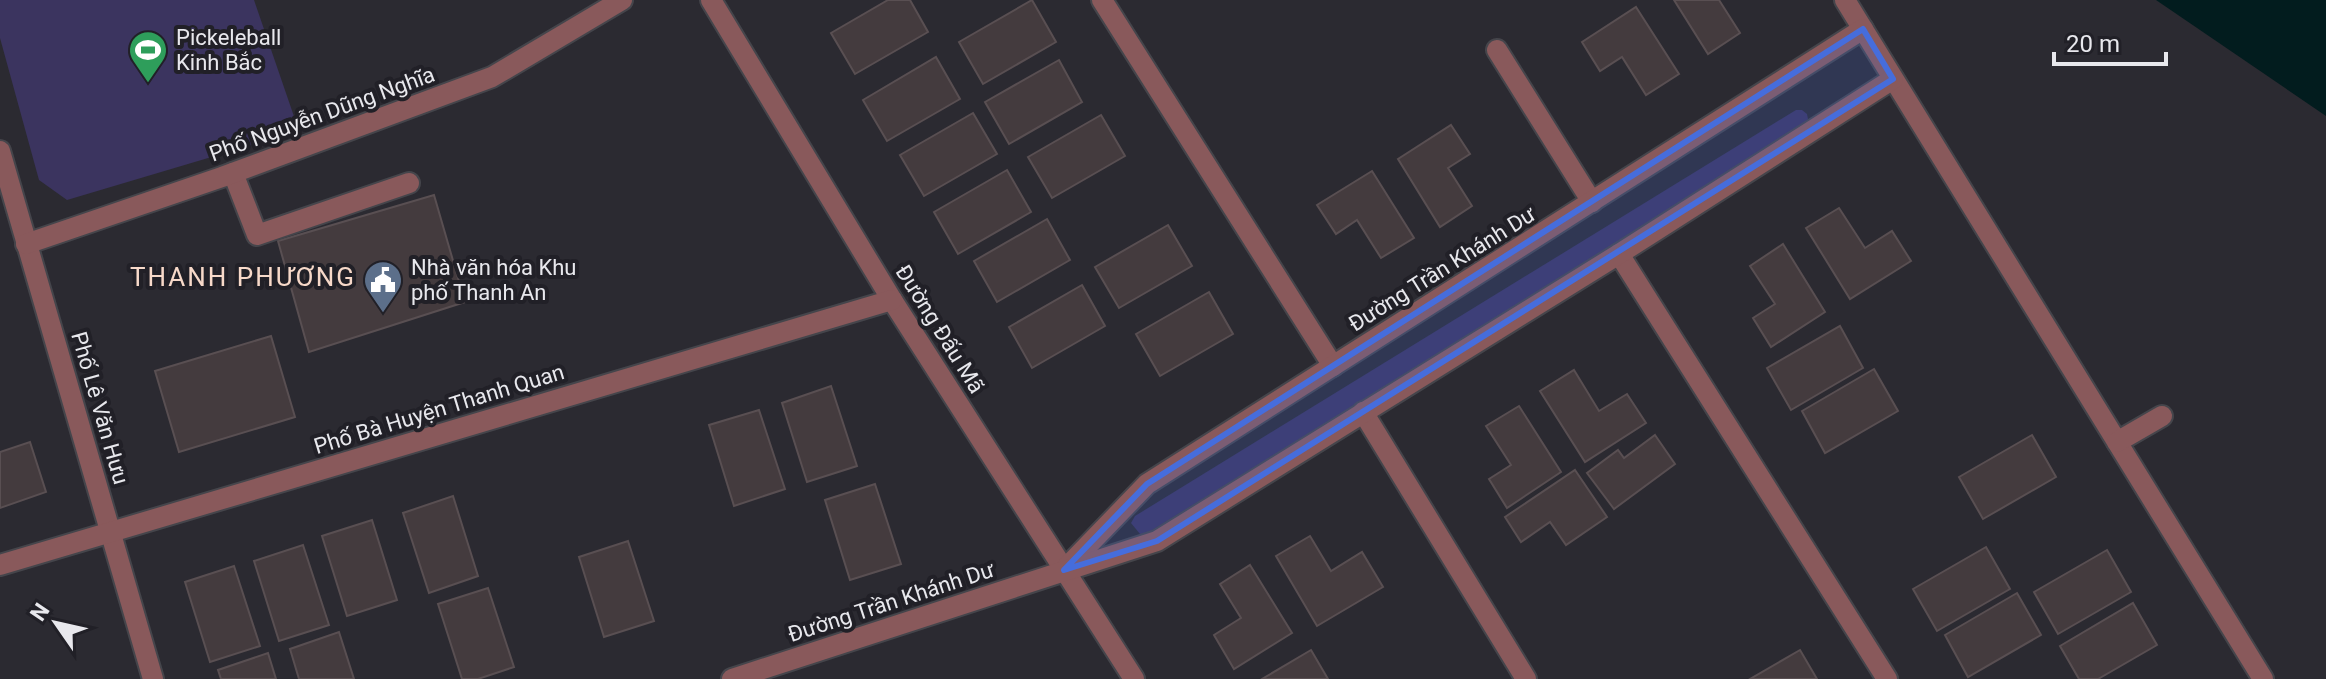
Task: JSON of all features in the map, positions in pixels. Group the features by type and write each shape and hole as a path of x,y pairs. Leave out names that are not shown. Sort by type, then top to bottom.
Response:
{"street":[{"name":"Phố Nguyễn Dũng Nghĩa","path":"26,244 233,173 492,77 622,0"},
{"name":"Đường Đấu Mã","path":"711,0 892,300 1134,679"},
{"path":"1102,0 1333,366"},
{"path":"1845,0 2263,679"},
{"name":"Đường Trần Khánh Dư","path":"1064,570 1147,484 1863,29"},
{"path":"1497,50 1592,202"},
{"name":"Đường Trần Khánh Dư","path":"745,677 1157,541 1619,254 1893,79"},
{"name":"Phố Lê Văn Hưu","path":"0,151 153,679"},
{"path":"233,173 257,235 409,183"},
{"path":"1619,254 1887,679"},
{"name":"Phố Bà Huyện Thanh Quan","path":"0,565 892,300"},
{"path":"1363,412 1526,679"},
{"path":"2117,442 2162,416"}],"highlighted area":[{"path":"1863,29 1893,79 1157,541 1064,570 1147,484"}],"shaded area":[{"name":"Pickeleball Kinh Bắc","path":"0,0 254,0 299,131 67,200 39,180 0,38"},
{"path":"2156,0 2326,0 2326,116"},
{"path":"1796,110 1802,110 1808,119 1800,130 1146,534 1140,534 1131,523 1135,516"}],"building":[{"path":"888,0 910,0 928,32 855,74 831,33"},
{"path":"1032,0 1056,42 983,84 959,42"},
{"path":"1674,0 1719,0 1740,33 1708,54"},
{"path":"1636,7 1679,74 1646,95 1622,57 1600,71 1582,42"},
{"path":"936,57 960,99 887,141 863,100"},
{"path":"1059,60 1082,102 1009,144 985,102"},
{"path":"973,113 997,154 924,196 900,155"},
{"path":"1101,115 1125,156 1052,198 1028,157"},
{"path":"1451,125 1470,154 1448,168 1472,206 1440,227 1398,159"},
{"path":"1007,170 1031,212 958,254 934,212"},
{"path":"1372,171 1414,238 1381,258 1357,220 1336,234 1317,205"},
{"path":"434,195 465,302 309,352 278,241"},
{"path":"1839,208 1865,248 1892,231 1911,261 1850,299 1806,228"},
{"path":"1047,219 1070,260 997,302 974,261"},
{"path":"1168,225 1192,266 1119,308 1095,267"},
{"path":"1783,244 1825,312 1771,347 1753,318 1775,304 1750,266"},
{"path":"1082,285 1105,326 1032,368 1009,327"},
{"path":"1209,292 1233,334 1160,376 1136,334"},
{"path":"1840,326 1863,368 1791,410 1767,368"},
{"path":"271,336 295,417 179,452 155,371"},
{"path":"1874,369 1898,411 1825,453 1802,411"},
{"path":"1574,370 1599,411 1627,394 1646,423 1585,462 1540,391"},
{"path":"831,386 857,466 807,482 782,403"},
{"path":"1519,406 1561,472 1507,508 1489,479 1511,465 1486,426"},
{"path":"759,410 785,489 734,506 709,425"},
{"path":"1655,435 1675,464 1614,509 1587,473 1618,450 1624,458"},
{"path":"2032,435 2056,477 1983,519 1959,477"},
{"path":"30,442 46,492 0,508 0,452"},
{"path":"1575,470 1607,517 1566,545 1550,522 1521,542 1505,517"},
{"path":"875,484 901,564 850,580 825,500"},
{"path":"453,496 478,576 429,593 403,513"},
{"path":"372,520 397,600 347,616 322,536"},
{"path":"1310,536 1331,571 1362,552 1383,587 1317,626 1276,556"},
{"path":"628,541 654,621 604,637 579,557"},
{"path":"303,545 329,625 279,641 254,561"},
{"path":"1986,547 2010,589 1937,631 1913,589"},
{"path":"2107,550 2131,592 2058,634 2034,592"},
{"path":"1250,565 1292,633 1234,669 1214,635 1241,618 1220,584"},
{"path":"234,566 260,646 210,662 185,582"},
{"path":"488,588 514,667 478,679 462,679 438,604"},
{"path":"2017,593 2041,635 1968,677 1945,635"},
{"path":"2133,603 2157,645 2098,679 2079,679 2060,646"},
{"path":"339,632 354,679 299,679 290,649"},
{"path":"1311,650 1328,679 1262,679"},
{"path":"1800,650 1817,679 1750,679"},
{"path":"268,653 276,679 221,679 218,670"}],"place":[{"name":"Pickeleball Kinh Bắc","path":"148,84"},
{"name":"Nhà văn hóa Khu phố Thanh An","path":"383,314"}],"district":[{"name":"THANH PHƯƠNG","path":"243,277"}]}
